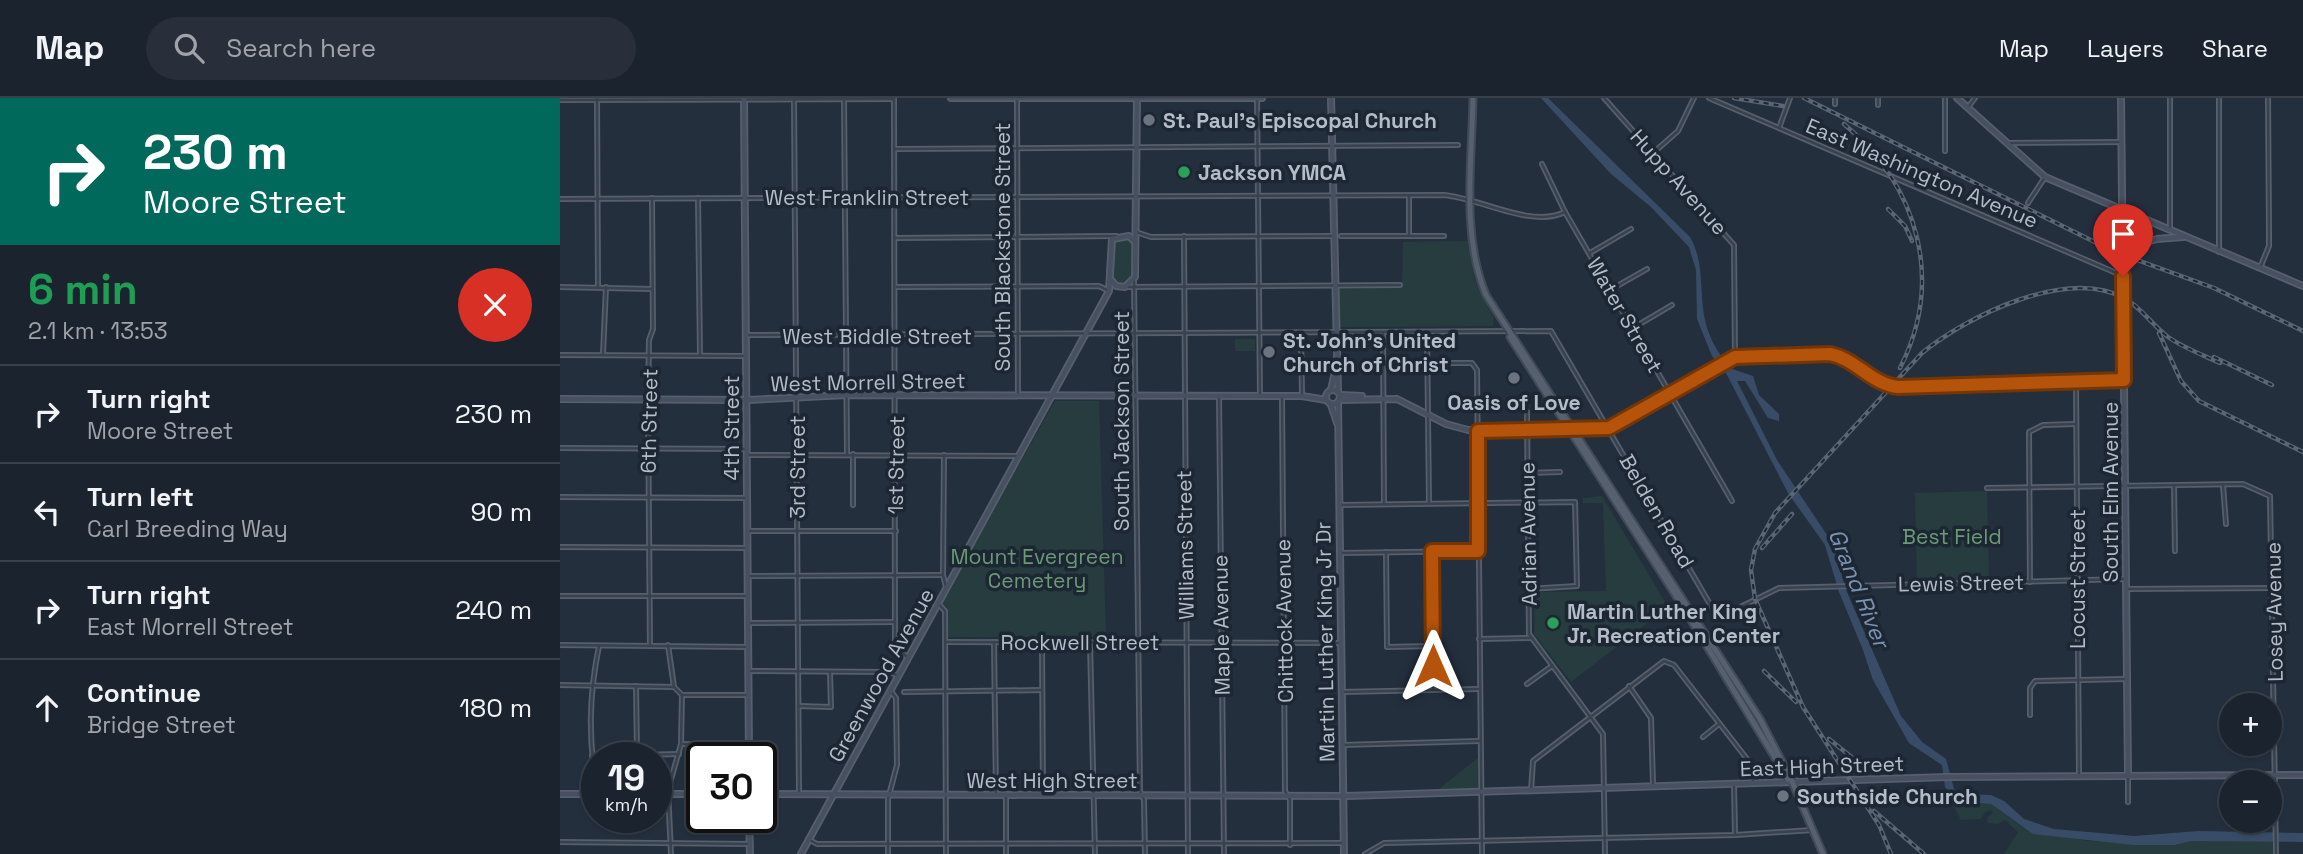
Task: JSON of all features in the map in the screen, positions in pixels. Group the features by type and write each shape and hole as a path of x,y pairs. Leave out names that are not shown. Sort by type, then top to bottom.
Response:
{"main road":[{"path":"1474,98 1472,201 1477,268 1489,302 1754,710 1779,752 1823,854"}],"street":[{"path":"951,98 1259,98 1260,396"},
{"name":"South Jackson Street","path":"1136,98 1134,280 1138,642 1144,854"},
{"name":"Martin Luther King Jr Dr","path":"1331,98 1344,854"},
{"name":"Hupp Avenue","path":"1604,98 1734,245 1735,357"},
{"path":"1653,153 1678,131 1694,98"},
{"name":"East Washington Avenue","path":"1709,98 2123,276"},
{"path":"1779,128 1790,98"},
{"path":"1835,98 1835,104"},
{"path":"1878,98 1878,105"},
{"path":"1945,98 1945,151"},
{"path":"1957,98 2045,177 2303,286"},
{"path":"1967,108 1975,98"},
{"name":"South Elm Avenue","path":"2121,98 2128,802"},
{"path":"2170,98 2170,230"},
{"path":"2219,98 2219,252"},
{"path":"2260,269 2267,254 2269,231 2268,98"},
{"path":"597,99 598,287"},
{"name":"4th Street","path":"744,99 749,742"},
{"name":"3rd Street","path":"794,99 799,794"},
{"path":"844,99 847,454"},
{"path":"560,100 894,99"},
{"name":"1st Street","path":"894,99 897,336 895,622 896,649 908,657"},
{"name":"South Blackstone Street","path":"1017,99 1018,396"},
{"path":"2007,144 2121,142"},
{"path":"895,149 1458,145"},
{"name":"Water Street","path":"1542,164 1565,212 1731,500"},
{"path":"2028,203 2045,177"},
{"path":"1409,195 1409,235"},
{"name":"West Franklin Street","path":"560,199 1451,195 1517,214 1557,216 1565,212"},
{"name":"6th Street","path":"650,646 648,448 652,198"},
{"path":"698,198 699,355"},
{"path":"1590,253 1631,229"},
{"path":"895,238 1110,239 1136,232 1147,237 1334,236"},
{"path":"1129,236 1135,242"},
{"name":"Williams Street","path":"1184,236 1188,854"},
{"path":"1341,236 1444,236"},
{"path":"2122,249 2157,239 2185,237"},
{"name":"Greenwood Avenue","path":"801,854 1109,291 1112,280 1110,239"},
{"path":"1611,290 1647,269"},
{"path":"1112,280 1122,287 1136,289 1143,286 1184,285 1400,285"},
{"name":"South Jackson Street","path":"1109,291 1134,280"},
{"path":"896,287 1101,286 1109,291"},
{"path":"560,287 652,289"},
{"path":"603,355 606,287"},
{"path":"1633,328 1672,305"},
{"name":"West Biddle Street","path":"746,335 1085,336 1553,332"},
{"name":"Belden Road","path":"1553,332 1718,618"},
{"path":"1427,333 1429,503"},
{"path":"1383,334 1384,504"},
{"path":"1301,335 1304,397"},
{"path":"1328,397 1401,400 1454,427 1478,431 1571,430 1609,428 1735,357 1830,354 1842,358 1877,382 1898,387 2124,380"},
{"path":"560,355 746,356"},
{"name":"Martin Luther King Jr Dr","path":"1337,363 1328,397 1338,430"},
{"path":"1428,363 1476,365 1482,854"},
{"name":"Locust Street","path":"2076,382 2079,775"},
{"name":"West Morrell Street","path":"560,399 747,400 846,395 1338,397"},
{"name":"Maple Avenue","path":"1219,396 1224,854"},
{"name":"Chittock Avenue","path":"1282,396 1284,643 1290,845"},
{"name":"Adrian Avenue","path":"1527,412 1530,638"},
{"path":"2030,582 2029,432 2043,425 2075,424"},
{"path":"560,448 1019,456"},
{"path":"853,454 853,505"},
{"path":"944,455 943,575 946,587"},
{"path":"1527,473 1560,472"},
{"path":"2174,485 2175,551"},
{"path":"1987,488 2223,485 2226,524"},
{"name":"Losey Avenue","path":"2223,485 2249,485 2270,496 2277,770"},
{"path":"560,497 747,498"},
{"path":"1339,505 1575,502 1576,587 1528,589"},
{"path":"747,531 896,531"},
{"path":"560,547 748,548"},
{"path":"1432,551 1433,690"},
{"path":"1340,553 1478,551"},
{"path":"1386,552 1387,647 1433,646"},
{"path":"747,576 943,575"},
{"name":"Lewis Street","path":"1718,618 1773,590 2126,579"},
{"path":"2126,589 2274,588"},
{"path":"560,596 748,596"},
{"path":"938,603 945,609 946,854"},
{"path":"748,623 895,622"},
{"path":"1479,639 1530,638 1591,717 1604,739 1605,854"},
{"name":"Rockwell Street","path":"945,642 1341,643"},
{"path":"994,642 996,795"},
{"path":"1042,642 1044,796"},
{"path":"1090,642 1095,854"},
{"path":"560,645 748,647"},
{"path":"668,645 674,687 682,695 749,695"},
{"path":"591,742 591,684 598,646"},
{"path":"1531,791 1531,763 1658,663 1669,661 1751,764 1752,785"},
{"path":"1527,684 1552,666"},
{"path":"749,671 888,672 897,675"},
{"path":"799,706 831,708 830,671"},
{"path":"2029,715 2032,683 2126,679"},
{"path":"560,685 674,687"},
{"path":"636,686 636,742"},
{"path":"1629,686 1650,715 1653,788"},
{"path":"1342,692 1479,689"},
{"path":"888,854 889,795 897,765 896,698 890,690"},
{"path":"904,691 1042,690"},
{"path":"672,776 681,744 682,695"},
{"path":"1703,737 1719,724"},
{"path":"1342,745 1480,741"},
{"path":"681,744 686,744"},
{"path":"672,754 679,754"},
{"name":"East High Street","path":"1342,796 1792,784 1937,777 2219,775"},
{"name":"East High Street","path":"2282,775 2303,775"},
{"path":"1734,785 1735,835"},
{"path":"560,794 581,794"},
{"name":"West High Street","path":"777,794 1342,796"},
{"path":"1006,796 1006,854"},
{"path":"1365,854 1384,843 1801,833 1813,829"},
{"path":"671,833 671,854"},
{"path":"750,833 750,854"},
{"name":"Losey Avenue","path":"2276,833 2276,854"},
{"path":"808,839 817,844 1343,843"},
{"path":"560,842 750,844"}],"green space":[{"path":"1129,236 1134,240 1135,278 1132,283 1119,287 1112,280 1112,241"},
{"path":"1468,241 1474,277 1494,319 1493,326 1340,327 1339,287 1402,286 1403,242"},
{"path":"1235,339 1255,339 1255,351 1235,351"},
{"name":"Mount Evergreen Cemetery","path":"1055,401 1099,401 1106,637 948,637 947,607 942,602"},
{"name":"Best Field","path":"1987,491 1989,579 1917,581 1915,493"},
{"path":"1602,496 1668,607 1571,682 1534,634 1535,592 1606,591 1603,503 1583,503 1583,498"},
{"path":"1478,758 1478,789 1437,790 1440,788"},
{"path":"1953,797 1960,802 1991,804 2022,827 2088,841 2175,845 2191,841 2272,841 2273,854 2004,854 2018,832 2005,820 1998,824 1988,823 1987,818 1993,813 1991,810 1985,812 1981,819 1961,820 1953,805"}],"water":[{"name":"Grand River","path":"1541,98 1548,98 1690,237 1698,258 1704,313 1713,342 1729,368 1753,376 1759,395 1779,414 1779,421 1768,418 1745,381 1737,381 1777,460 1833,544 1846,590 1901,716 1922,742 1946,759 1954,789 1963,794 1991,795 2004,801 2024,819 2054,829 2134,836 2199,831 2303,833 2303,842 2191,841 2175,845 2133,845 2033,834 1991,804 1960,802 1953,797 1945,787 1942,765 1909,743 1873,680 1839,592 1825,545 1788,493 1727,375 1712,356 1697,319 1696,270 1689,247 1651,207 1611,174"}],"railway":[{"path":"1734,98 1783,106"},
{"path":"1804,98 2115,252 2214,288 2303,331"},
{"path":"1844,124 1869,149 1890,176 1906,205 1917,236 1922,268 1921,301 1914,335 1900,368"},
{"path":"1888,209 1905,226 1912,241"},
{"path":"1891,854 1879,825 1803,707 1755,599 1751,570 1755,549 1775,513 1922,353 1965,324 2018,300 2075,288 2101,290 2124,298 2168,337 2220,363"},
{"path":"2159,333 2181,381 2199,401 2303,452"},
{"path":"2214,357 2272,385"},
{"path":"1762,548 1792,514"},
{"path":"1764,671 1796,702"},
{"path":"1829,739 1854,759 1879,765"},
{"path":"1874,811 1924,854"}],"place":[{"name":"St. Paul's Episcopal Church","path":"1149,120"},
{"name":"Jackson YMCA","path":"1184,172"},
{"name":"St. John's United Church of Christ","path":"1269,352"},
{"name":"Oasis of Love","path":"1514,378"},
{"name":"Martin Luther King Jr. Recreation Center","path":"1553,623"},
{"name":"Southside Church","path":"1783,796"}],"route":[{"path":"1433,666 1432,551 1478,551 1478,431 1609,428 1742,355 1836,355 1877,382 1898,387 2124,380 2123,276"}]}
